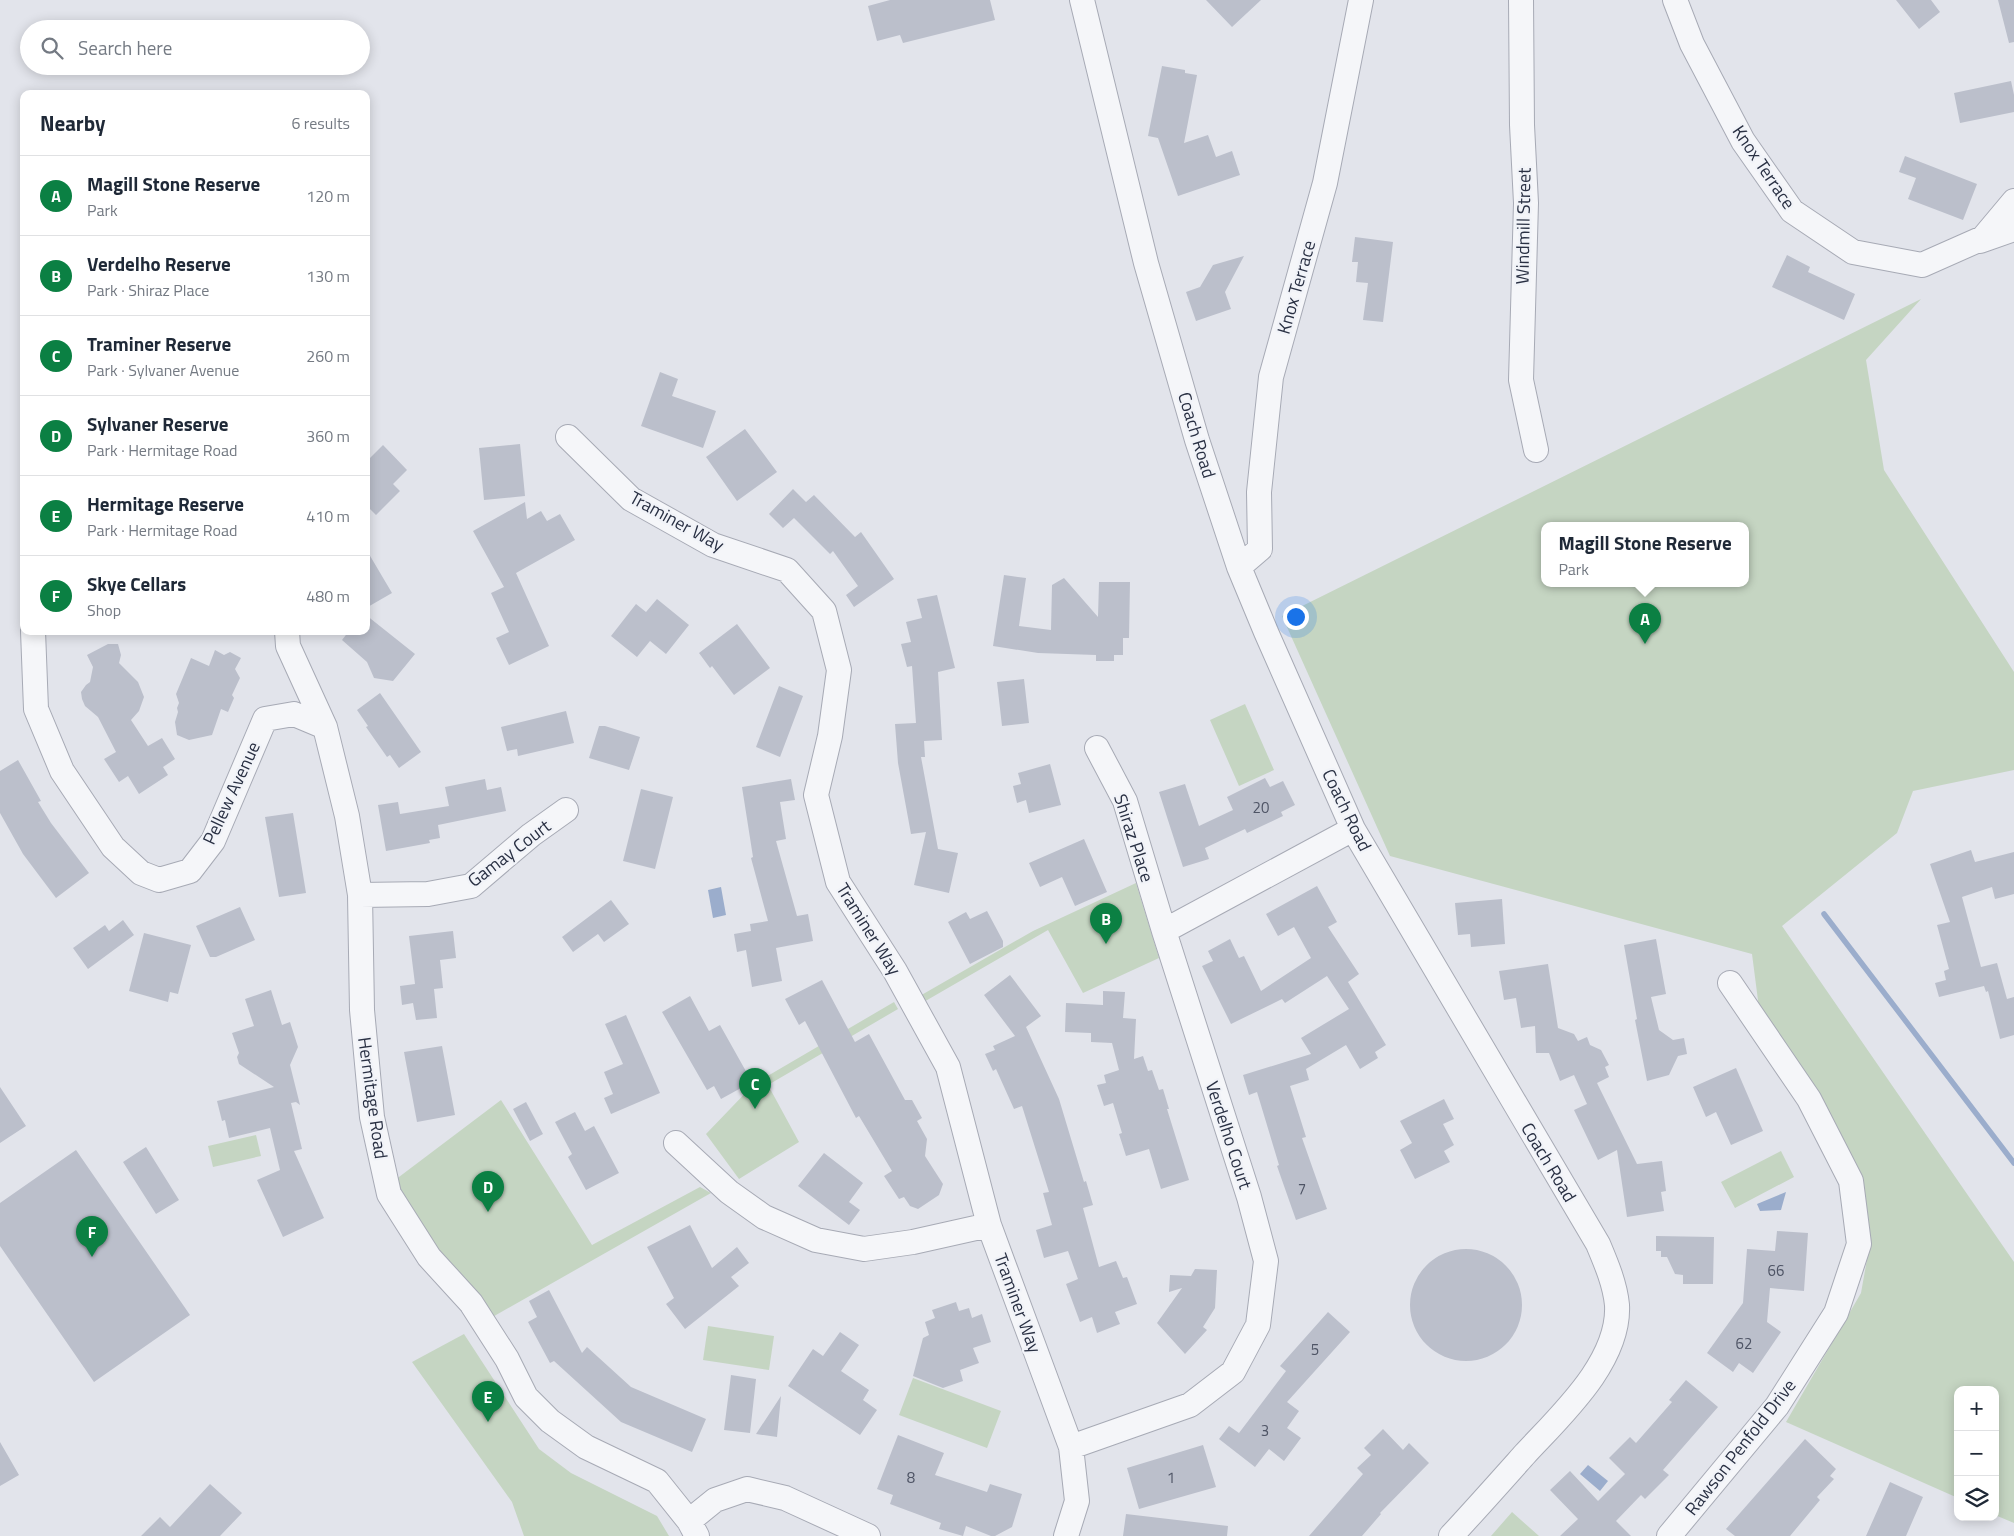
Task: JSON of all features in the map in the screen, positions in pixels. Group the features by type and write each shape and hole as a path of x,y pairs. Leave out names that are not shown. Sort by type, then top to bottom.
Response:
{"street":[{"name":"Coach Road","path":"1082,0 1146,263 1197,440 1239,568 1353,829 1598,1244 1608,1267 1617,1307 1614,1329 1607,1351 1599,1367 1583,1389 1451,1536"},
{"name":"Knox Terrace","path":"1239,568 1260,549 1259,492 1271,377 1325,183 1361,0"},
{"name":"Windmill Street","path":"1522,0 1522,125 1526,203 1521,380 1536,450"},
{"name":"Knox Terrace","path":"1675,0 1692,44 1743,141 1792,211 1854,252 1922,266 1983,238 2014,201"},
{"path":"1960,248 2014,229"},
{"name":"Traminer Way","path":"568,437 631,499 712,545 787,570 824,611 838,670 830,736 816,795 838,882 895,971 948,1067 989,1224 1071,1447 1077,1501 1066,1536"},
{"name":"Pellew Avenue","path":"33,635 36,709 62,771 113,848 141,873 159,880 190,871 212,841 265,720 294,714 325,727"},
{"name":"Hermitage Road","path":"287,635 288,646 325,727 347,816 360,895 362,1010 372,1117 389,1194 429,1257 471,1303 507,1359 526,1397 550,1421 586,1447 657,1481 693,1529"},
{"name":"Shiraz Place","path":"1097,748 1125,801 1164,931"},
{"name":"Gamay Court","path":"360,895 428,894 471,886 531,835 566,810"},
{"path":"1164,931 1353,829"},
{"name":"Verdelho Court","path":"1071,1447 1190,1406 1233,1372 1258,1325 1266,1261 1249,1197 1164,931"},
{"name":"Rawson Penfold Drive","path":"1668,1536 1777,1406 1836,1313 1859,1244 1851,1181 1809,1099 1730,983"},
{"path":"676,1143 736,1197 764,1217 816,1240 864,1248 913,1242 989,1224"},
{"path":"693,1529 715,1500 748,1489 785,1498 868,1536"}],"green space":[{"path":"1921,299 1866,360 1884,470 2014,672 2014,770 1913,791 1897,833 1782,926 2014,1262 2014,1523 1999,1517 1999,1386 1954,1386 1954,1496 1786,1422 1861,1293 1869,1248 1868,1213 1857,1179 1759,1008 1752,954 1390,856 1282,616"},
{"path":"1245,704 1274,770 1239,786 1210,720"},
{"path":"1136,883 1159,958 1083,993 1048,930 922,1003 918,997 1033,931"},
{"path":"894,1002 898,1009 768,1085 799,1142 739,1179 706,1134 754,1084"},
{"path":"501,1100 592,1245 700,1187 711,1193 489,1319 452,1274 391,1183"},
{"path":"256,1135 261,1156 213,1167 208,1146"},
{"path":"1781,1151 1794,1177 1735,1208 1721,1182"},
{"path":"708,1326 774,1336 769,1370 703,1360"},
{"path":"464,1334 539,1449 571,1473 657,1516 669,1536 524,1536 512,1502 412,1362"},
{"path":"913,1378 1001,1411 987,1448 899,1415"},
{"path":"1512,1512 1539,1536 1491,1536"}],"water":[{"path":"721,887 726,915 713,918 708,890"},
{"path":"1786,1192 1781,1210 1760,1211 1757,1204"},
{"path":"1588,1465 1608,1481 1600,1491 1580,1474"}],"building":[{"path":"890,0 990,0 995,20 903,43 900,35 877,41 868,6"},
{"path":"1206,0 1261,0 1232,27"},
{"path":"1896,0 1931,0 1940,12 1919,29"},
{"path":"1998,0 2014,0 2014,42 2009,43"},
{"path":"1162,66 1185,70 1185,73 1197,75 1184,143 1208,135 1216,157 1232,151 1240,175 1178,196 1158,138 1148,136"},
{"path":"2011,81 2014,95 2014,112 1960,123 1954,93"},
{"path":"1905,156 1977,184 1963,220 1908,199 1916,178 1899,172"},
{"path":"1355,237 1393,242 1383,322 1363,320 1368,283 1356,282 1358,262 1352,262"},
{"path":"1787,255 1810,267 1808,272 1855,294 1844,320 1772,287"},
{"path":"1244,256 1225,292 1231,309 1196,321 1186,292 1200,287 1213,265"},
{"path":"660,372 678,379 672,396 716,411 703,448 641,426"},
{"path":"745,429 777,472 737,501 706,457"},
{"path":"520,444 525,496 484,500 479,448"},
{"path":"383,445 407,470 393,484 400,491 376,515 370,509 370,458"},
{"path":"793,489 806,502 814,495 855,537 861,532 894,579 854,607 846,595 858,586 833,551 830,554 794,518 783,528 769,514"},
{"path":"525,502 527,519 541,511 547,521 560,514 575,540 516,573 549,646 509,665 496,638 509,632 491,593 504,587 473,531"},
{"path":"370,556 392,593 370,606"},
{"path":"1004,575 1026,578 1019,626 1051,630 1052,585 1064,578 1098,617 1099,582 1130,582 1129,638 1123,638 1123,655 1114,655 1114,661 1096,661 1096,655 1038,653 993,646"},
{"path":"937,595 955,668 938,672 942,740 924,741 925,757 921,757 938,849 958,853 949,893 914,885 926,832 911,834 898,763 895,724 916,723 912,666 907,667 901,644 911,642 906,622 922,618 917,599"},
{"path":"657,599 689,625 666,654 650,641 637,657 611,636 636,604 646,612"},
{"path":"370,618 415,654 393,681 374,678 367,662 342,640 346,635 370,635"},
{"path":"737,624 770,668 734,695 712,666 710,668 699,653"},
{"path":"108,644 118,644 121,655 119,663 138,682 144,697 139,711 131,720 148,746 162,738 175,759 163,767 168,775 139,794 128,776 119,782 104,759 116,752 98,717 85,706 82,699 81,692 90,682 93,667 87,655"},
{"path":"215,650 224,655 230,652 241,658 235,669 240,678 232,695 234,698 228,712 221,709 212,735 189,740 177,735 175,722 179,703 176,694 191,658 209,666"},
{"path":"1024,679 1029,723 1002,726 997,682"},
{"path":"779,686 803,696 780,757 756,747"},
{"path":"380,693 421,752 399,768 390,755 387,757 366,727 368,726 357,710"},
{"path":"566,711 574,743 518,756 517,749 507,751 501,727"},
{"path":"599,726 605,726 640,737 629,770 589,758"},
{"path":"18,760 41,801 38,802 51,823 89,873 56,898 23,854 0,813 0,771"},
{"path":"1050,764 1061,805 1029,813 1026,800 1017,803 1013,786 1021,784 1018,773"},
{"path":"1265,778 1270,787 1283,781 1295,805 1281,812 1283,816 1247,833 1245,829 1205,848 1209,859 1183,867 1159,792 1185,784 1199,826 1233,810 1227,797"},
{"path":"485,779 487,790 501,787 506,811 438,825 440,838 429,840 430,843 386,851 378,805 398,802 400,814 449,806 445,787"},
{"path":"791,779 795,800 780,802 786,839 776,841 797,916 808,914 813,941 776,948 782,981 752,987 746,950 737,952 734,934 751,931 750,924 768,921 751,858 753,857 742,787"},
{"path":"641,789 673,797 655,869 623,861"},
{"path":"293,813 306,893 279,897 265,817"},
{"path":"1084,839 1107,892 1075,906 1062,877 1040,887 1029,863"},
{"path":"1971,850 1975,862 2014,852 2014,894 1995,899 1992,887 1962,897 1981,967 1997,963 2007,999 2014,997 2014,1035 2000,1039 1988,991 1986,992 1984,986 1939,997 1935,983 1946,980 1944,971 1949,969 1937,925 1950,922 1930,864"},
{"path":"1317,886 1337,922 1328,927 1359,974 1348,982 1386,1045 1375,1052 1378,1058 1360,1069 1346,1045 1306,1069 1309,1080 1290,1086 1306,1137 1302,1138 1327,1209 1296,1220 1277,1166 1279,1165 1257,1092 1249,1095 1243,1075 1311,1054 1301,1038 1349,1009 1327,976 1285,1003 1282,999 1231,1024 1202,966 1213,961 1208,951 1230,939 1239,958 1244,956 1261,991 1311,958 1294,927 1278,936 1266,914"},
{"path":"1502,899 1505,944 1471,947 1470,934 1458,935 1455,903"},
{"path":"611,900 629,924 604,942 598,934 573,952 562,937"},
{"path":"240,907 255,940 216,957 210,957 196,926"},
{"path":"987,911 1003,941 1003,947 970,964 948,922 966,912 970,919"},
{"path":"123,920 134,935 88,969 73,948 105,925 109,931"},
{"path":"453,931 456,958 440,960 443,988 434,989 437,1018 416,1020 413,1003 402,1005 400,986 415,984 409,936"},
{"path":"144,933 191,945 178,994 170,992 168,1002 129,991"},
{"path":"1656,939 1666,994 1651,997 1659,1030 1673,1040 1684,1038 1687,1054 1678,1056 1669,1075 1647,1081 1635,1020 1637,1019 1624,945"},
{"path":"1548,964 1558,1028 1574,1034 1578,1041 1587,1037 1590,1045 1601,1050 1609,1065 1605,1067 1609,1077 1597,1083 1637,1164 1662,1161 1666,1191 1661,1192 1664,1211 1627,1217 1617,1150 1598,1160 1574,1110 1587,1104 1574,1075 1560,1081 1549,1053 1536,1053 1535,1026 1521,1028 1516,998 1504,1000 1499,971"},
{"path":"1010,975 1041,1016 1026,1027 1059,1099 1084,1182 1086,1181 1093,1205 1083,1208 1099,1267 1116,1261 1123,1278 1127,1277 1137,1304 1115,1312 1120,1324 1097,1333 1092,1317 1080,1322 1066,1284 1078,1279 1068,1251 1044,1258 1036,1230 1052,1225 1043,1193 1049,1192 1022,1106 1014,1109 996,1069 993,1071 985,1054 995,1050 993,1046 1015,1036 984,995"},
{"path":"822,980 855,1042 869,1034 905,1100 912,1100 922,1118 917,1121 927,1139 925,1156 943,1184 939,1195 918,1209 910,1206 904,1197 899,1199 884,1176 892,1171 859,1116 856,1118 805,1021 799,1025 785,999"},
{"path":"271,990 282,1025 290,1022 298,1047 290,1065 300,1105 296,1102 291,1103 302,1149 294,1151 324,1218 283,1237 257,1180 280,1170 270,1128 229,1138 225,1120 222,1121 217,1101 274,1087 239,1064 237,1057 239,1053 232,1033 254,1026 245,999"},
{"path":"1103,991 1125,992 1123,1018 1136,1019 1134,1059 1143,1056 1148,1071 1152,1070 1159,1090 1163,1089 1169,1109 1167,1109 1189,1180 1161,1189 1149,1149 1126,1156 1119,1134 1122,1133 1113,1103 1104,1106 1097,1085 1106,1083 1104,1075 1119,1070 1112,1043 1091,1042 1091,1033 1065,1032 1066,1003 1103,1005"},
{"path":"690,996 709,1031 720,1025 752,1082 721,1099 714,1086 707,1090 662,1012"},
{"path":"626,1015 660,1093 611,1114 604,1098 613,1094 604,1072 623,1064 605,1024"},
{"path":"442,1046 455,1115 417,1122 404,1052"},
{"path":"1736,1068 1763,1131 1731,1145 1716,1112 1706,1117 1693,1087"},
{"path":"0,1087 26,1126 0,1143"},
{"path":"1444,1099 1454,1119 1443,1124 1454,1145 1444,1151 1450,1162 1415,1179 1400,1150 1412,1143 1400,1121"},
{"path":"526,1102 543,1134 530,1141 513,1109"},
{"path":"575,1112 585,1131 594,1126 619,1173 586,1190 568,1157 572,1154 555,1122"},
{"path":"146,1147 179,1200 156,1214 123,1162"},
{"path":"76,1150 190,1315 94,1382 0,1246 0,1203"},
{"path":"824,1153 863,1183 849,1202 860,1210 849,1225 798,1186"},
{"path":"690,1225 712,1268 737,1247 749,1263 731,1277 739,1286 685,1329 666,1304 674,1298 647,1247"},
{"path":"1777,1231 1808,1233 1804,1291 1770,1288 1767,1322 1781,1332 1753,1373 1739,1363 1733,1372 1707,1353 1743,1303 1747,1249 1775,1251"},
{"path":"1656,1236 1714,1237 1713,1284 1683,1284 1683,1275 1675,1274 1667,1257 1661,1257 1661,1251 1656,1251"},
{"path":"1466,1249 1487,1253 1506,1265 1518,1284 1522,1305 1518,1326 1506,1345 1487,1357 1466,1361 1445,1357 1426,1345 1414,1326 1410,1305 1414,1284 1426,1265 1445,1253"},
{"path":"1195,1269 1217,1270 1215,1308 1203,1327 1207,1330 1185,1354 1157,1323 1182,1288 1169,1292 1170,1275 1191,1276"},
{"path":"549,1290 582,1353 587,1347 631,1387 706,1419 692,1452 621,1422 554,1361 550,1363 528,1322 537,1317 529,1301"},
{"path":"956,1302 959,1311 969,1308 972,1318 982,1314 991,1342 973,1348 979,1363 960,1370 963,1381 943,1388 913,1376 923,1338 929,1335 925,1322 935,1318 932,1310"},
{"path":"1328,1312 1350,1332 1287,1402 1299,1411 1287,1428 1301,1438 1284,1461 1269,1449 1255,1467 1219,1439 1229,1426 1239,1433 1286,1371 1280,1366"},
{"path":"840,1332 859,1345 841,1371 869,1390 863,1400 877,1410 860,1435 788,1386 813,1349 823,1356"},
{"path":"731,1375 756,1379 750,1433 724,1430"},
{"path":"1686,1380 1718,1407 1663,1470 1669,1475 1645,1499 1641,1495 1616,1521 1631,1536 1560,1536 1578,1519 1550,1490 1570,1471 1598,1501 1625,1474 1609,1458 1630,1437 1636,1443 1672,1402 1669,1400"},
{"path":"781,1396 777,1437 756,1434"},
{"path":"1383,1429 1403,1450 1409,1443 1429,1463 1380,1513 1362,1536 1309,1536 1363,1474 1357,1468 1371,1455 1364,1448"},
{"path":"898,1435 944,1453 935,1475 987,1492 990,1484 1022,1494 1012,1527 995,1536 991,1536 966,1526 963,1536 939,1529 941,1523 890,1504 893,1495 877,1489"},
{"path":"1805,1439 1836,1469 1830,1476 1834,1479 1817,1497 1820,1500 1790,1536 1735,1536 1726,1529"},
{"path":"0,1442 19,1475 0,1486"},
{"path":"1203,1445 1216,1487 1139,1509 1127,1468"},
{"path":"1890,1482 1923,1497 1906,1536 1866,1536"},
{"path":"210,1484 242,1513 220,1536 141,1536 160,1517 170,1527"},
{"path":"1126,1514 1228,1526 1227,1536 1123,1536"}],"waterway":[{"path":"1824,914 2014,1163"}],"place":[{"name":"Magill Stone Reserve","path":"1645,644"},
{"name":"Verdelho Reserve","path":"1106,944"},
{"name":"Traminer Reserve","path":"755,1109"},
{"name":"Sylvaner Reserve","path":"488,1212"},
{"name":"Skye Cellars","path":"92,1257"},
{"name":"Hermitage Reserve","path":"488,1422"}]}
